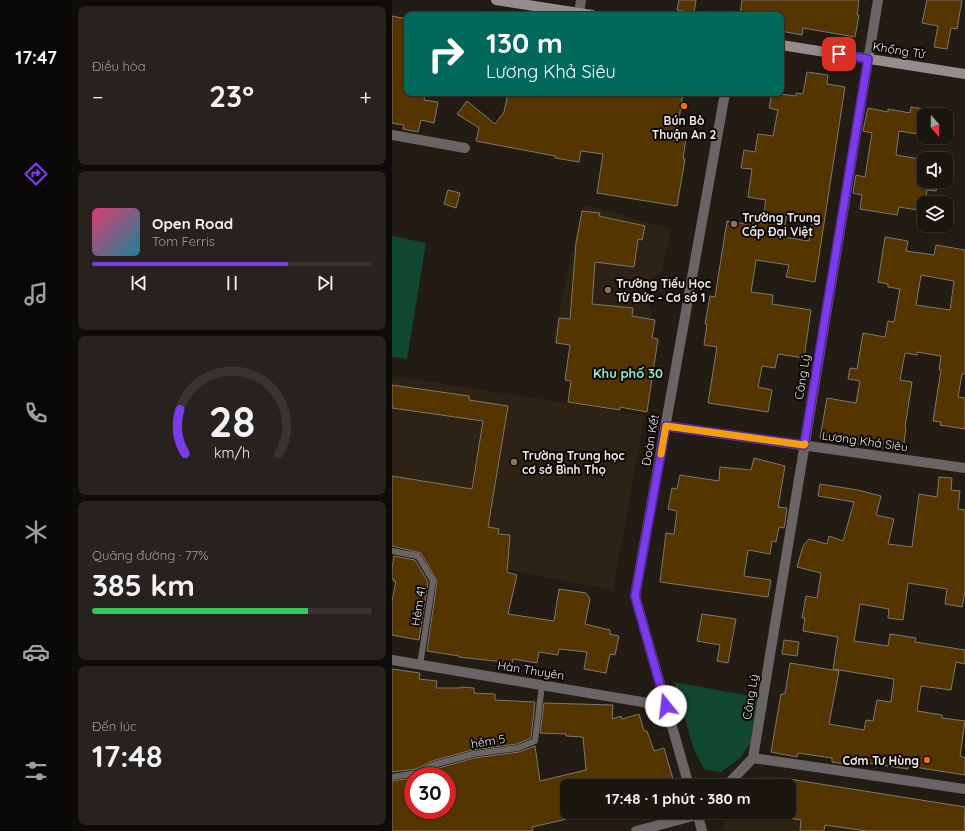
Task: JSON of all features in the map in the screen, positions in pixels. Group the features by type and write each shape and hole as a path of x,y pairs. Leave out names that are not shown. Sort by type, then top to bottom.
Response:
{"street":[{"path":"496,0 573,12"},
{"path":"579,12 581,0"},
{"name":"Công Lý","path":"753,758 878,0"},
{"name":"Khổng Tử","path":"784,45 965,74"},
{"name":"Đoàn Kết","path":"687,779 635,596 724,96"},
{"path":"392,135 465,148"},
{"name":"Lương Khả Siêu","path":"666,426 965,468"},
{"name":"Hàn Thuyên","path":"392,660 666,706"},
{"path":"733,779 753,758 965,789"},
{"path":"636,831 677,819"},
{"path":"699,819 702,831"}],"lane":[{"name":"Hẻm 41","path":"392,551 418,556 433,581 420,665"},
{"name":"hẻm 5","path":"392,777 417,773 433,765 473,754 518,748 534,741 542,685"}],"shaded area":[{"name":"Trường Tiểu Học Từ Đức - Cơ sở 1","path":"583,204 671,229 662,272 655,275 649,305 653,312 643,358 553,340"},
{"name":"Trường Trung học cơ sở Bình Thọ","path":"392,376 645,415 613,590 418,552 392,509"},
{"path":"767,775 792,779 748,779"},
{"path":"796,780 965,807 965,831 725,831 722,819 796,819"}],"green space":[{"path":"392,236 426,243 407,359 392,357"},
{"path":"674,682 761,698 753,739 741,757 721,772 704,769 694,750"}],"building":[{"path":"679,0 696,0 694,12 677,10"},
{"path":"742,0 859,0 857,15 859,15 855,37 803,28 802,35 784,32 784,12 740,12"},
{"path":"927,0 962,0 957,29 951,28 947,49 934,47 938,26 922,23"},
{"path":"392,16 404,18 404,96 425,96 424,100 438,102 434,123 421,120 418,132 403,129 404,125 392,123"},
{"path":"807,72 828,75 827,84 845,87 815,282 786,277 789,265 756,260 751,292 773,295 772,304 811,310 804,358 778,354 775,368 762,366 758,387 772,390 768,412 708,403 717,347 704,345 707,324 705,324 710,296 715,297 727,221 746,224 747,221 762,223 766,200 748,197 752,169 741,168 744,150 755,152 758,134 773,136 778,110 769,108 771,96 784,96 784,94 796,96 796,93 803,94","holes":["787,213 813,217 809,241 783,237"]},
{"path":"507,96 683,96 677,131 687,132 683,158 685,159 677,206 597,193 603,154 581,151 579,162 476,141 479,128 457,114 467,101 495,124 504,112"},
{"path":"911,107 918,108 917,134 899,131 896,155 917,158 917,188 937,188 936,191 927,190 926,196 917,196 917,210 899,207 897,215 860,209 862,195 853,193 856,175 865,177 872,133 863,131 868,108 888,112 888,109 910,113"},
{"path":"448,190 460,193 456,208 444,204"},
{"path":"582,211 600,213 599,216 645,226 642,240 638,239 634,267 595,262 592,304 633,308 632,316 655,320 652,338 658,339 647,412 620,407 620,410 568,402 571,381 565,380 570,345 556,343 559,318 570,319 576,243"},
{"path":"885,237 908,241 906,251 934,255 936,245 965,250 965,374 962,374 958,397 965,398 965,429 940,425 941,422 933,421 941,370 939,370 941,356 917,352 917,355 905,353 900,380 912,382 903,451 820,438 827,398 856,403 860,381 848,379 850,368 857,369 863,333 885,337 888,321 894,322 900,289 888,287 888,284 878,282","holes":["921,275 954,281 950,310 916,305"]},
{"path":"392,385 469,396 469,400 508,406 488,527 499,529 498,534 510,535 507,572 517,575 508,614 554,621 559,589 586,593 590,599 585,624 610,630 610,634 619,636 615,655 610,654 606,673 584,669 587,652 559,649 558,655 539,652 537,663 513,659 512,663 459,657 427,651 437,581 421,553 392,546 392,476 472,489 483,421 392,408"},
{"path":"754,458 785,466 778,507 787,508 784,528 779,527 776,542 772,541 770,554 748,550 744,576 771,580 768,597 660,582 666,533 674,534 677,511 668,509 672,488 677,489 680,475 719,481 720,467 751,470"},
{"path":"939,477 952,478 951,490 960,491 958,509 965,510 965,591 962,607 945,604 947,589 908,583 903,620 888,618 889,609 860,604 854,641 888,646 890,634 916,638 915,642 965,650 965,664 956,662 951,690 921,686 917,711 942,715 942,718 965,721 960,756 965,758 965,775 908,766 908,769 854,761 854,764 844,762 844,764 832,762 832,758 798,753 797,757 771,752 781,694 785,694 790,663 839,671 829,724 864,730 866,720 873,721 877,700 891,702 894,679 833,669 838,637 803,631 805,618 802,618 806,596 817,598 821,573 797,567 803,546 809,539 827,544 829,536 843,541 854,502 818,496 820,484 858,490 881,496 876,515 894,519 888,544 912,547 919,494 937,497"},
{"path":"394,556 415,560 428,582 419,640 392,635 392,601 396,581 393,581 394,579 392,579"},
{"path":"702,614 736,619 728,663 717,661 720,645 697,641"},
{"path":"784,640 799,642 797,656 782,654"},
{"path":"392,669 420,673 419,679 437,681 436,688 474,688 474,693 495,694 495,700 535,702 531,738 517,744 472,750 432,761 420,767 404,767 404,770 392,772"},
{"path":"544,703 613,705 612,719 621,716 622,719 639,714 644,731 647,731 654,751 664,748 673,779 560,779 560,819 567,819 532,827 533,831 392,831 392,781 404,779 404,819 456,819 456,767 442,767 474,758 519,752 535,746 540,781 586,770 583,737 566,736 566,734 540,733"},
{"path":"796,780 965,807 964,831 867,831 825,825 824,831 800,831 801,820 795,819"}],"slow traffic":[{"path":"661,454 666,426 805,444"}],"place":[{"name":"Bún Bò Thuận An 2","path":"684,106"},
{"name":"Trường Trung Cấp Đại Việt","path":"734,224"},
{"name":"Trường Tiểu Học Từ Đức - Cơ sở 1","path":"608,290"},
{"name":"Trường Trung học cơ sở Bình Thọ","path":"514,462"},
{"name":"Cơm Tư Hùng","path":"927,760"}],"district":[{"name":"Khu phố 30","path":"628,373"}],"route":[{"path":"666,706 635,596 666,426 804,445 868,59 839,54"}]}
